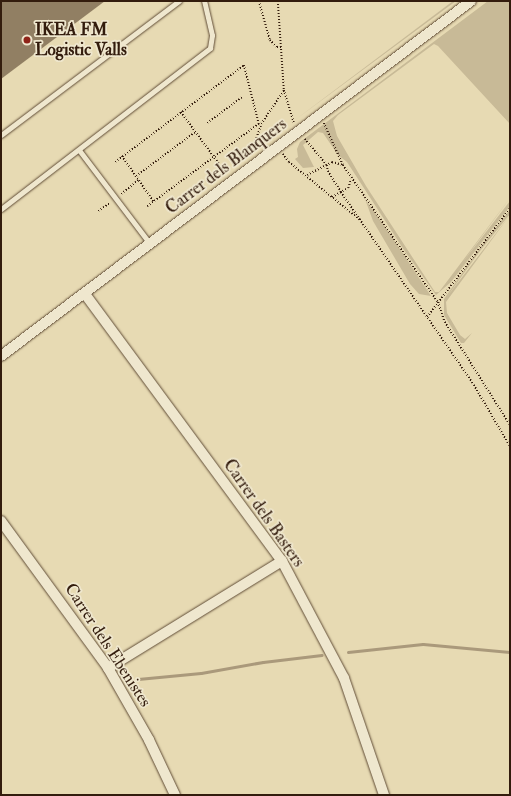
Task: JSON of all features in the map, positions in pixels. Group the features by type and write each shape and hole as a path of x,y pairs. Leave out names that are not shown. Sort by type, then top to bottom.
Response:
{"street":[{"name":"Carrer dels Blanquers","path":"1,356 85,294 277,146 471,1"},
{"name":"Carrer dels Basters","path":"85,294 282,561 344,678 384,795"},
{"name":"Carrer dels Ebenistes","path":"1,521 108,668 145,733 175,795"},
{"path":"108,668 282,561"}],"lane":[{"path":"1,135 179,1"},
{"path":"1,209 210,48 212,35 204,1"},
{"path":"79,150 150,244"}],"path":[{"path":"259,1 270,40 273,45 283,48"},
{"path":"278,1 283,48 284,90 292,120 289,122"},
{"path":"115,162 244,66 258,124 147,207"},
{"path":"249,168 250,153 261,124 284,90"},
{"path":"207,123 242,97"},
{"path":"181,112 194,132 220,165"},
{"path":"324,123 351,179 367,198 438,302 445,322 510,425"},
{"path":"136,176 194,132"},
{"path":"304,139 327,165 328,171 341,192 474,385 510,446"},
{"path":"277,146 289,162 307,174 362,222"},
{"path":"122,156 154,202"},
{"path":"307,174 337,162 343,165"},
{"path":"332,197 348,188 351,179"},
{"path":"121,194 139,180"},
{"path":"98,211 110,203"},
{"path":"427,317 510,208"}],"shaded area":[{"path":"453,1 456,1 295,120"},
{"path":"488,1 510,1 510,124 438,46 434,44 338,115 333,121 337,136 366,186 435,292 439,292 510,198 462,263 510,201 510,206 451,282 436,295 404,250 347,162 338,155 323,133 318,132 303,145 314,167 303,168 295,159 298,157 297,149 300,142"},
{"path":"365,199 431,296 419,294 410,284 373,221"},
{"path":"510,210 510,214 480,251 446,298 510,215 446,302 447,313 460,335 465,339 472,333 464,343 461,343 444,315 444,299 482,245"}],"building":[{"name":"IKEA FM Logistic Valls","path":"1,1 105,1 1,79"}],"waterway":[{"path":"348,652 423,644 510,652"},
{"path":"138,679 201,673 263,662 322,655"}],"place":[{"name":"IKEA FM Logistic Valls","path":"27,40"}]}
